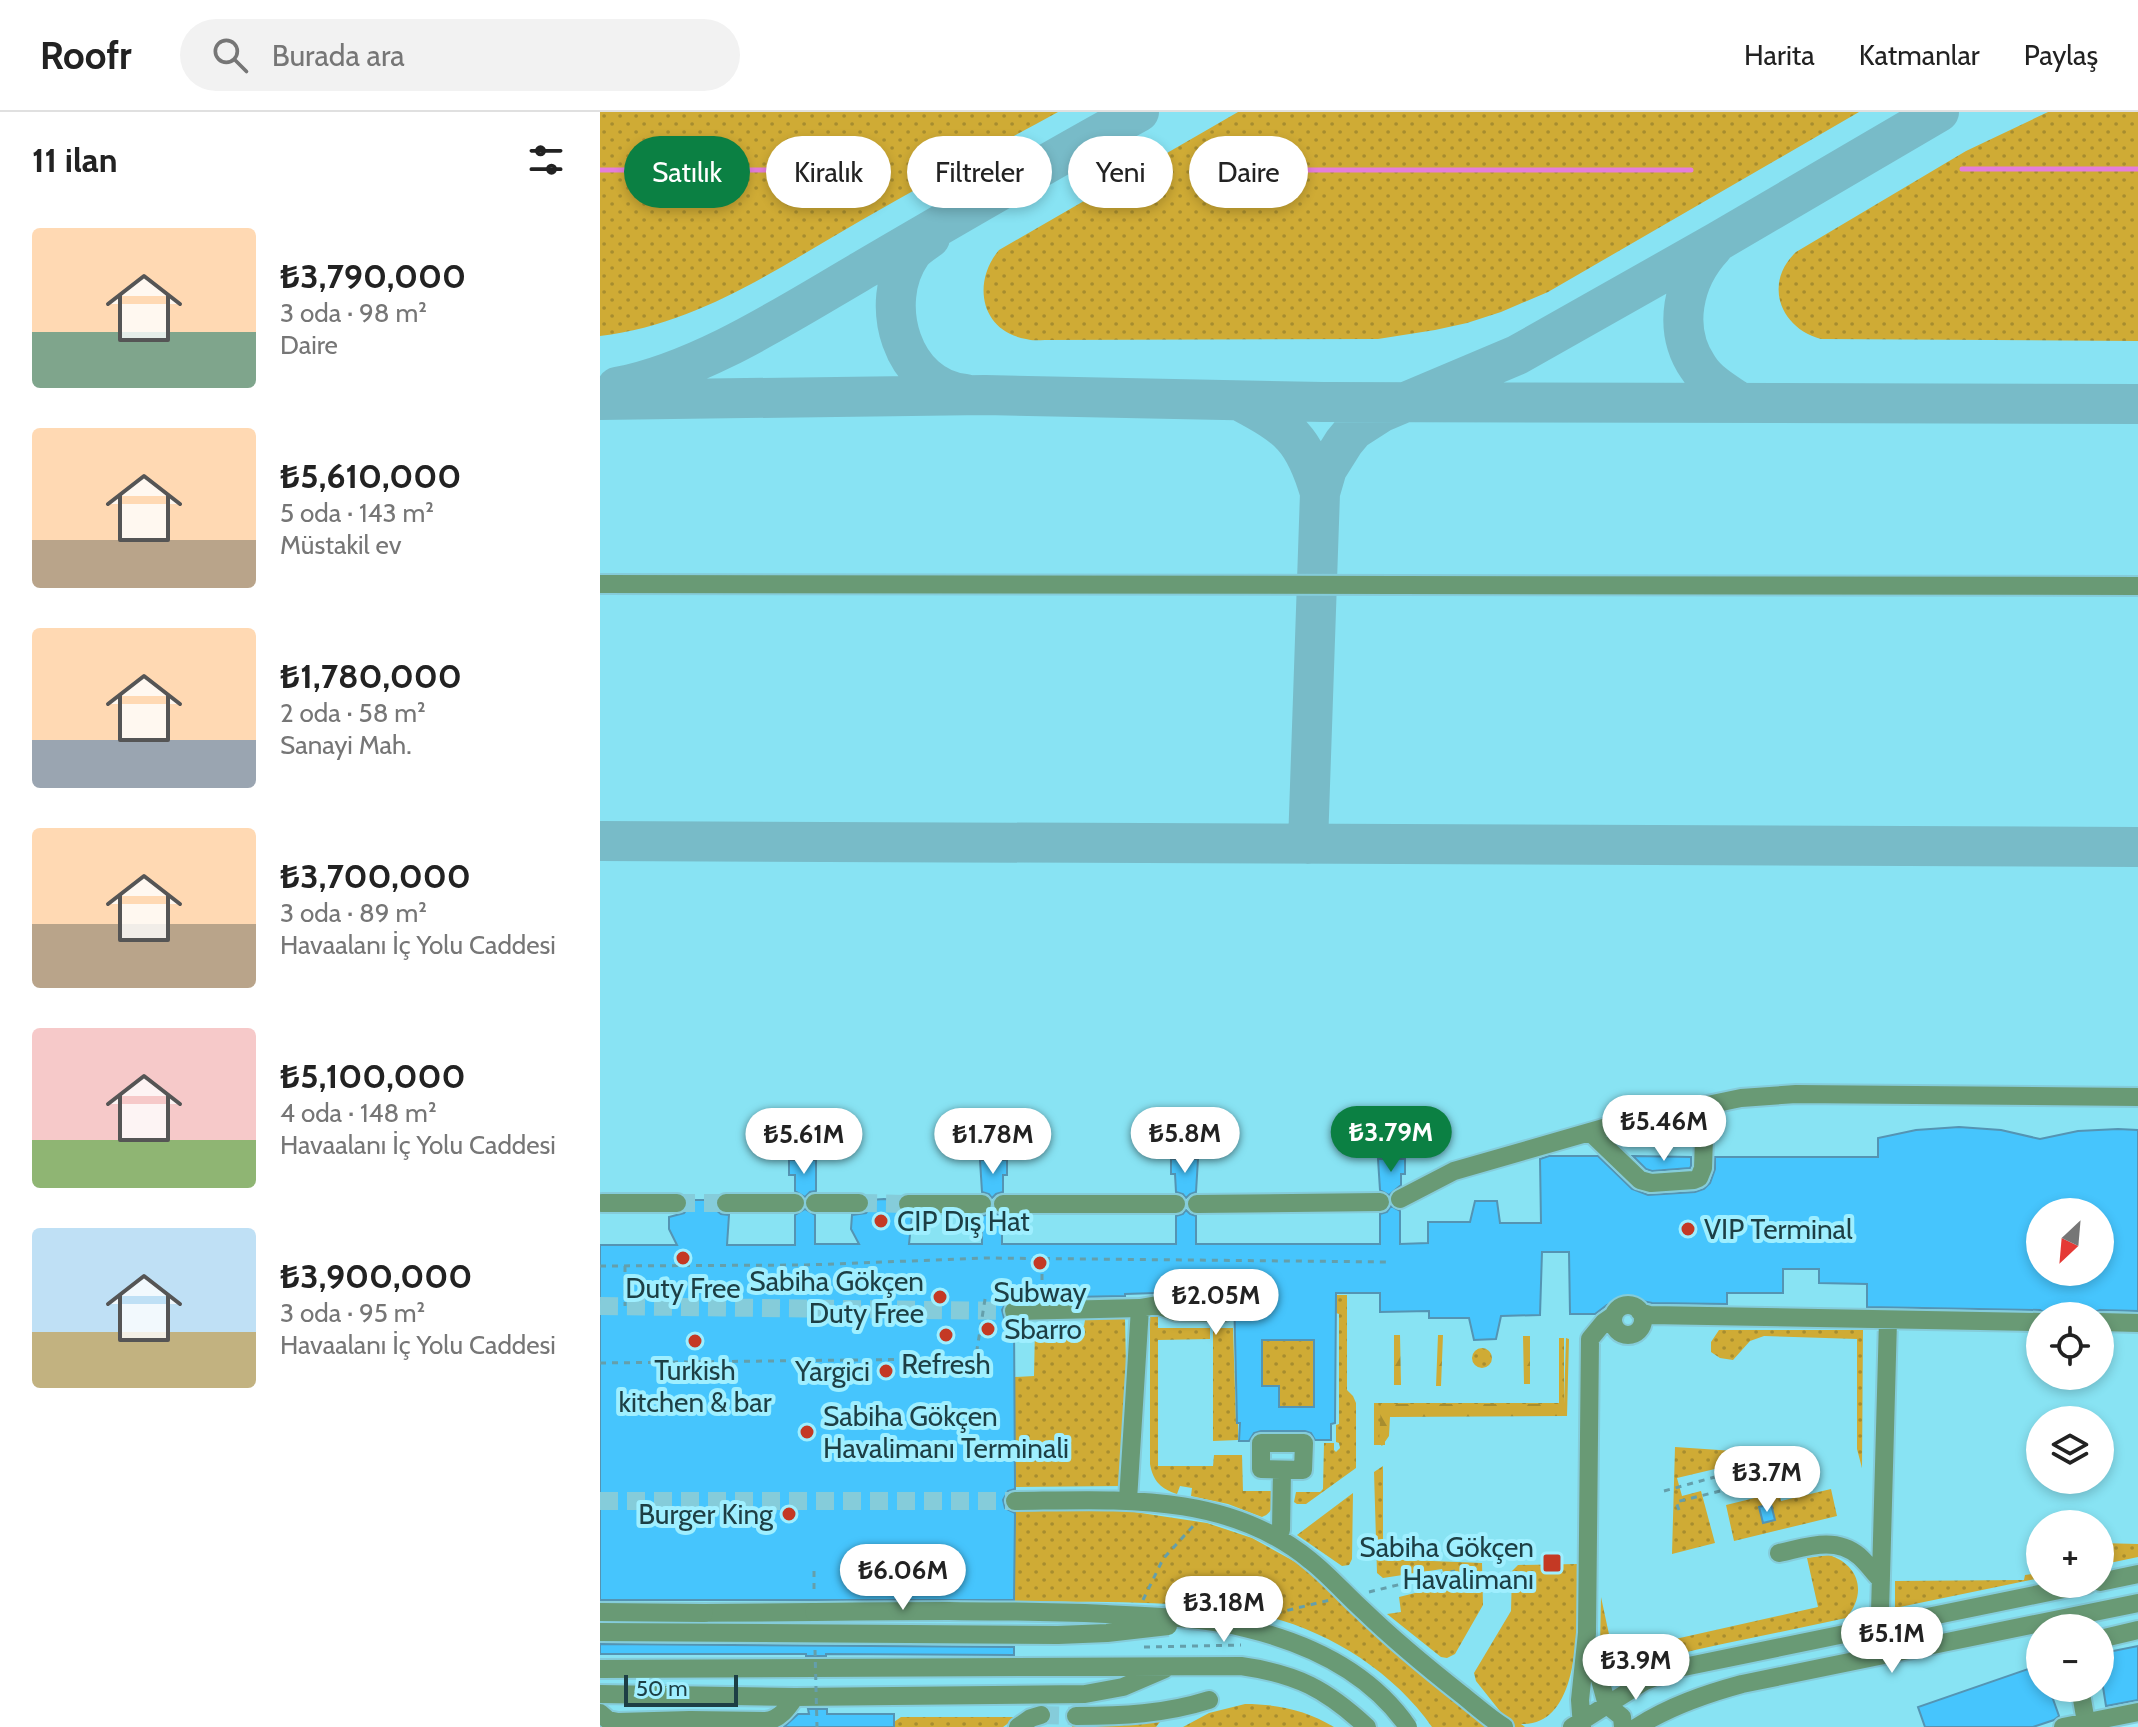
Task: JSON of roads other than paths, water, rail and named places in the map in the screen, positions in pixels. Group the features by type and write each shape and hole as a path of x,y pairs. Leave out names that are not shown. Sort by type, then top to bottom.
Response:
{"street":[{"path":"600,584 2138,586"},
{"path":"1400,1199 1454,1171 1530,1148 1621,1123 1741,1098 1796,1094 2138,1097"},
{"path":"1590,1132 1640,1180 1651,1183 1694,1180 1699,1178 1703,1168 1705,1107"},
{"path":"1197,1204 1380,1202"},
{"path":"602,1203 677,1203"},
{"path":"726,1203 795,1203"},
{"path":"815,1203 859,1203"},
{"path":"908,1204 982,1204"},
{"path":"1003,1204 1176,1204"},
{"path":"1014,1311 1157,1305 1176,1312 1223,1313"},
{"path":"1128,1500 1140,1308"},
{"path":"1578,1725 1587,1633 1590,1339 1604,1322 1614,1315 1618,1331 1629,1335 1642,1324 1640,1312 1650,1315 2026,1322"},
{"path":"1866,1629 1880,1612 1888,1320"},
{"path":"2114,1322 2138,1323"},
{"path":"1281,1530 1282,1470"},
{"path":"1015,1501 1128,1500 1179,1504 1245,1521 1274,1535 1310,1560 1366,1614 1504,1727"},
{"path":"1779,1553 1815,1545 1838,1544 1859,1556 1881,1580"},
{"path":"2114,1579 2138,1574"},
{"path":"1578,1725 1645,1681 1679,1668 2026,1597"},
{"path":"1637,1727 1671,1708 1742,1684 2138,1603"},
{"path":"600,1612 814,1605 1132,1616 1243,1627 1328,1658 1369,1685 1408,1727"},
{"path":"600,1632 1058,1635 1207,1622"},
{"path":"2114,1636 2138,1630"},
{"path":"1587,1633 1607,1705 1622,1717 1623,1727"},
{"path":"600,1694 795,1697 1085,1694 1123,1687 1175,1665"},
{"path":"600,1669 1241,1666 1291,1676 1330,1696 1367,1727"},
{"path":"600,1713 608,1720 618,1722 766,1721 775,1720 795,1697"},
{"path":"1076,1716 1148,1713 1209,1700"},
{"path":"2082,1702 2086,1722"},
{"path":"1475,1705 1482,1727"},
{"path":"2063,1727 2138,1712"},
{"path":"1018,1727 1041,1715"}],"waterway":[{"path":"1962,169 2138,169"},
{"path":"600,170 766,170"},
{"path":"1308,170 1691,170"}],"tunnel":[{"path":"677,1203 726,1203"},
{"path":"859,1203 908,1204"},
{"path":"600,1306 1014,1311"},
{"path":"600,1501 1015,1501"},
{"path":"1041,1715 1076,1716"}],"place":[{"name":"CIP Dış Hat","path":"881,1221"},
{"name":"VIP Terminal","path":"1688,1229"},
{"name":"Duty Free","path":"683,1258"},
{"name":"Subway","path":"1040,1263"},
{"name":"Sabiha Gökçen Duty Free","path":"940,1297"},
{"name":"Sbarro","path":"988,1329"},
{"name":"Refresh","path":"946,1335"},
{"name":"Turkish kitchen & bar","path":"695,1341"},
{"name":"Yargici","path":"886,1371"},
{"name":"Sabiha Gökçen Havalimanı Terminali","path":"807,1432"},
{"name":"Burger King","path":"789,1514"},
{"name":"Sabiha Gökçen Havalimanı","path":"1552,1563"}]}
